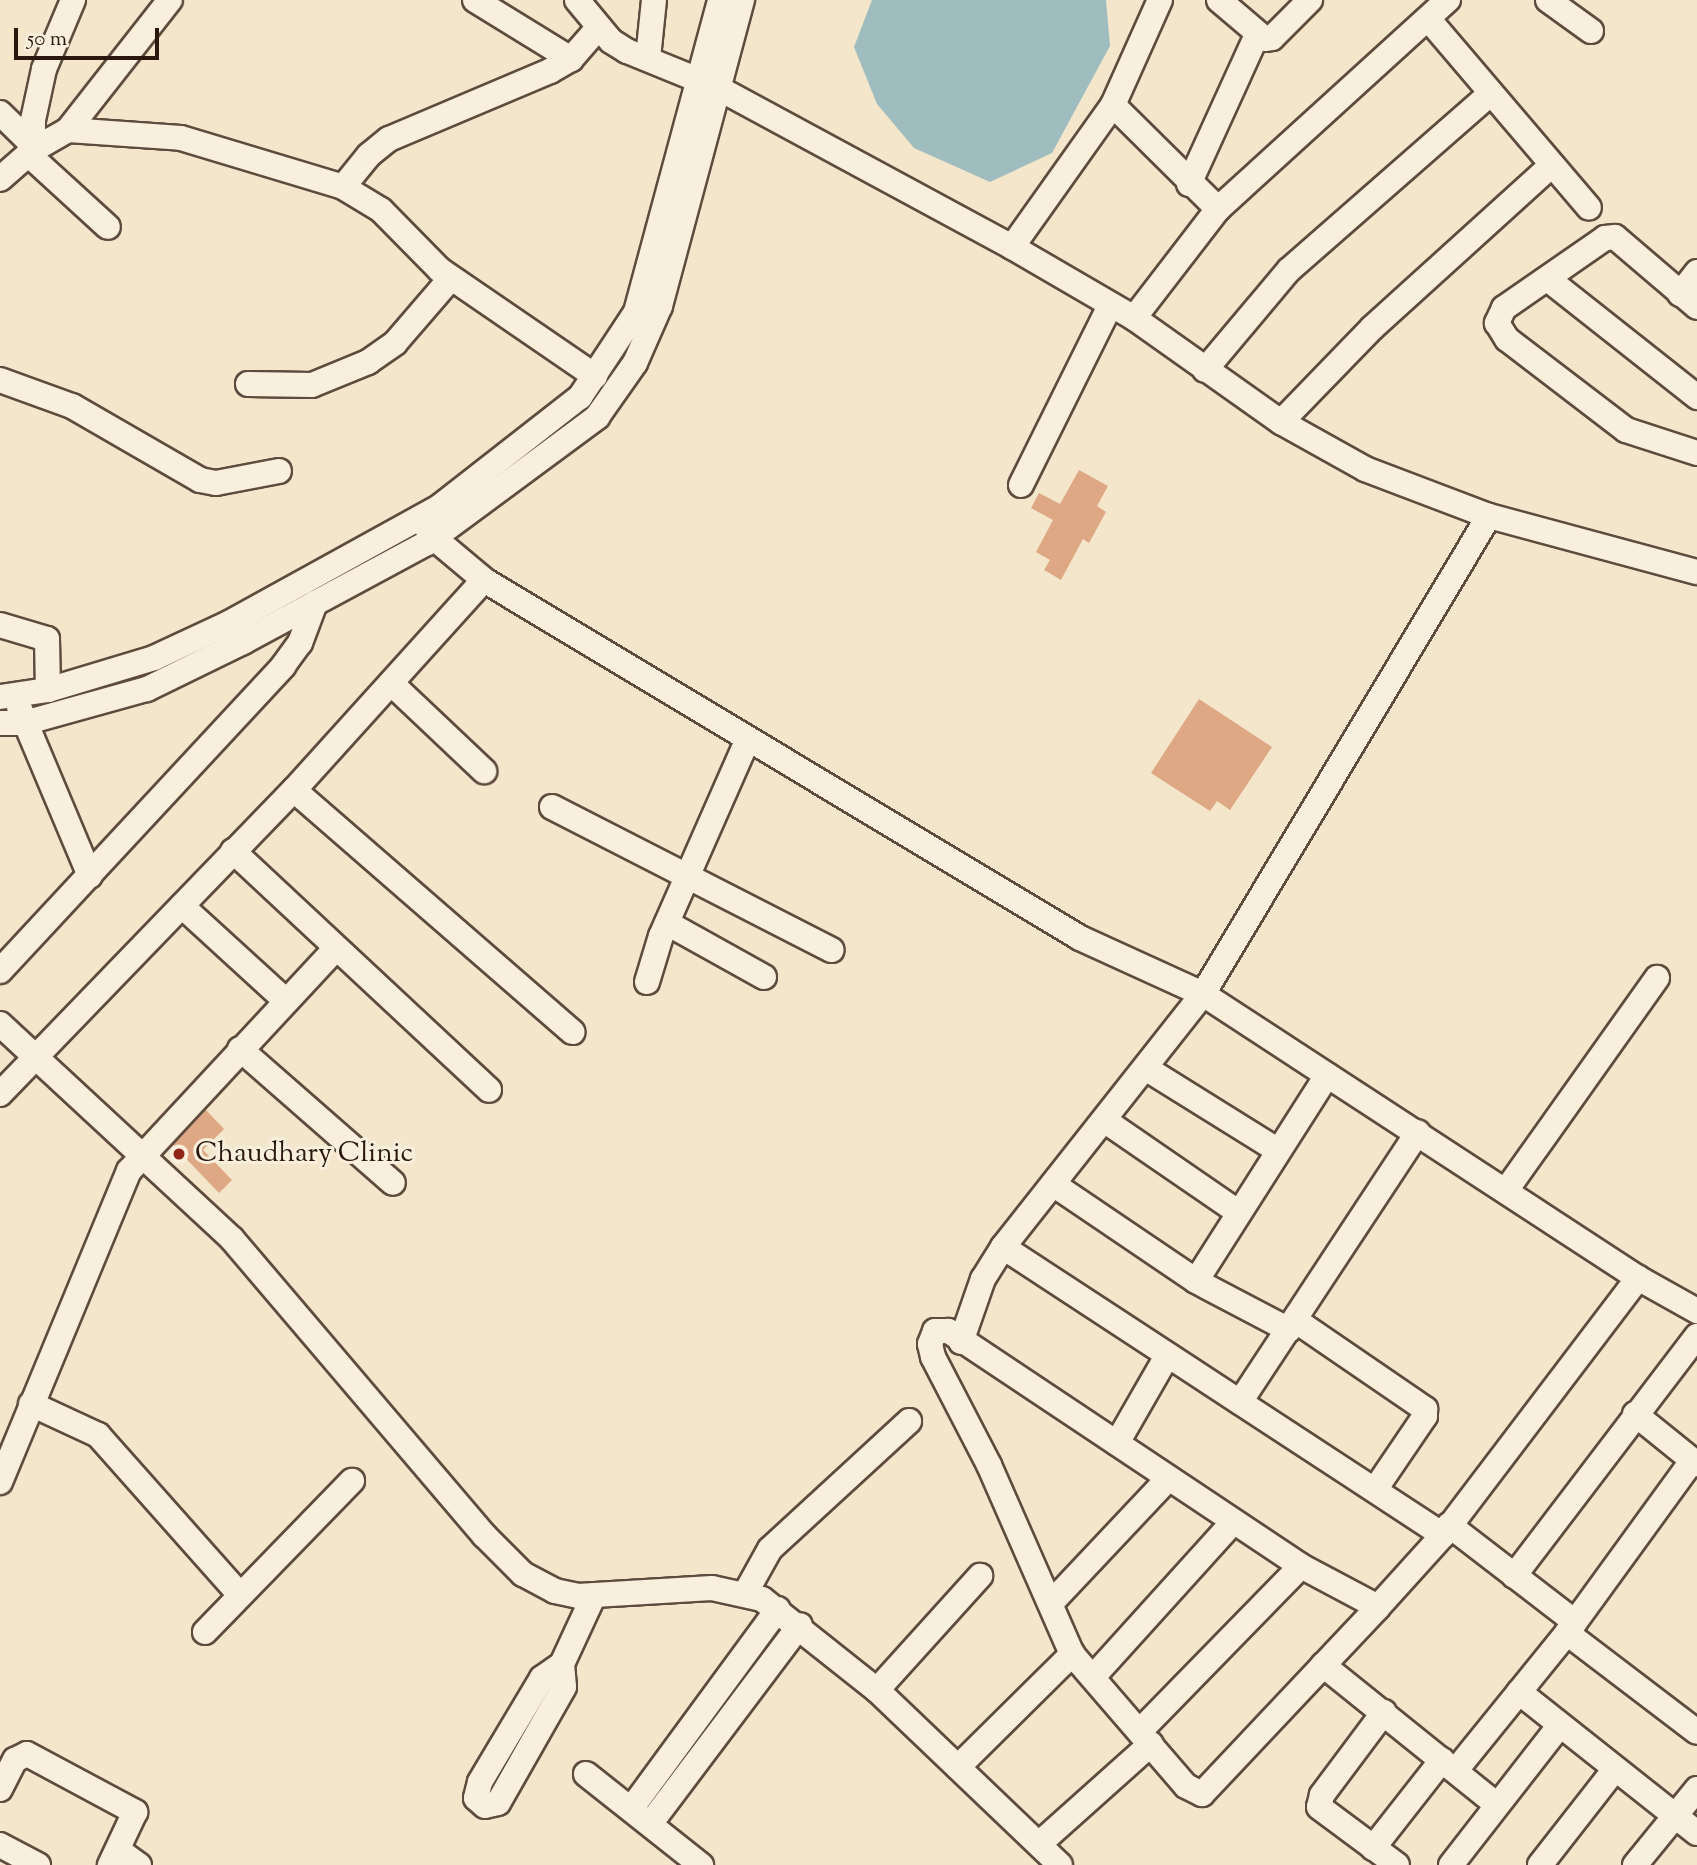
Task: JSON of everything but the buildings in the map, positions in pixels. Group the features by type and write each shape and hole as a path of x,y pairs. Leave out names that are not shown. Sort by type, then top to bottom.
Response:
{"street":[{"path":"32,150 33,120 44,69 73,0"},
{"path":"0,179 32,150 68,130 170,0"},
{"path":"475,0 571,59"},
{"path":"577,0 598,28 619,47 709,84 1012,247 1134,318 1281,422 1365,468 1489,516 1697,572"},
{"path":"648,58 654,0"},
{"path":"12,723 147,690 315,603 597,416 623,382 660,306 709,84 720,0"},
{"path":"90,876 12,723 8,697 48,690 153,658 427,528 580,397 636,312 709,84 742,0"},
{"path":"1012,247 1113,105 1160,0"},
{"path":"1224,2 1257,35 1272,38 1310,0"},
{"path":"1134,318 1218,209 1430,21 1448,0"},
{"path":"1548,0 1591,31"},
{"path":"1430,21 1489,95 1589,208"},
{"path":"343,187 369,155 414,125 571,59 598,28"},
{"path":"1189,184 1257,35"},
{"path":"1205,370 1289,270 1489,95"},
{"path":"1113,105 1189,184 1218,209"},
{"path":"0,113 32,150 108,227"},
{"path":"68,130 181,138 343,187 381,210 451,278 595,376"},
{"path":"1281,422 1372,328 1552,165"},
{"path":"1697,272 1689,300 1615,237 1605,238 1498,314 1500,332 1626,430 1697,453"},
{"path":"248,384 312,385 368,362 395,343 451,278"},
{"path":"1549,280 1697,397"},
{"path":"1021,485 1111,306"},
{"path":"0,380 72,406 200,480 216,483 279,471"},
{"path":"961,1342 983,1279 1003,1247 1147,1069 1203,993 1489,516"},
{"path":"427,528 484,580 747,741 1080,937 1203,993 1507,1189 1639,1278 1697,1311"},
{"path":"0,1094 38,1059 233,851 294,790 484,580"},
{"path":"0,971 283,666 300,643 315,603"},
{"path":"0,625 47,639 48,690"},
{"path":"392,684 484,771"},
{"path":"647,982 667,923 747,741"},
{"path":"294,790 572,1032"},
{"path":"552,807 832,950"},
{"path":"233,851 489,1090"},
{"path":"182,906 286,1001"},
{"path":"667,923 764,977"},
{"path":"0,1482 116,1199 140,1155 335,949"},
{"path":"1507,1189 1657,978"},
{"path":"0,1024 232,1239 484,1535 523,1574 555,1591 594,1595 712,1588 746,1592 778,1609 877,1690 1060,1865"},
{"path":"240,1049 393,1183"},
{"path":"1147,1069 1277,1150"},
{"path":"1196,1281 1327,1075"},
{"path":"1104,1120 1238,1212"},
{"path":"1240,1402 1418,1132"},
{"path":"1053,1184 1196,1281 1292,1325 1425,1409 1425,1416 1376,1488"},
{"path":"1003,1247 1167,1356 1446,1530 1514,1576 1571,1628 1697,1732"},
{"path":"1378,1607 1300,1566 941,1328 935,1331 930,1344 933,1357 989,1465 1052,1602 1072,1654 1186,1786 1206,1793 1378,1607 1446,1530 1639,1278"},
{"path":"1514,1576 1635,1414 1693,1346"},
{"path":"1116,1443 1167,1356"},
{"path":"32,1404 98,1435 240,1595"},
{"path":"1373,1848 1519,1692 1571,1628 1695,1463 1635,1414"},
{"path":"746,1592 770,1549 909,1420"},
{"path":"1052,1602 1168,1479"},
{"path":"205,1632 352,1481"},
{"path":"1093,1677 1233,1522"},
{"path":"1039,1844 1146,1737 1300,1566"},
{"path":"877,1690 980,1576"},
{"path":"562,1664 542,1678 480,1782 476,1798 485,1806 498,1803 564,1687 562,1664 594,1595"},
{"path":"641,1817 778,1609"},
{"path":"641,1817 800,1625"},
{"path":"958,1767 1072,1654"},
{"path":"1324,1665 1497,1805"},
{"path":"1519,1692 1697,1833"},
{"path":"1384,1712 1320,1803 1326,1816 1397,1865"},
{"path":"1451,1865 1560,1725"},
{"path":"0,1789 15,1760 27,1754 135,1812 114,1858 139,1865"},
{"path":"1540,1865 1615,1769"},
{"path":"586,1773 701,1865"},
{"path":"1635,1865 1697,1789"},
{"path":"1,1847 38,1865"}],"water":[{"path":"872,0 1106,0 1110,46 1052,153 990,182 914,148 877,104 854,47"}],"place":[{"name":"Chaudhary Clinic","path":"179,1154"}]}
